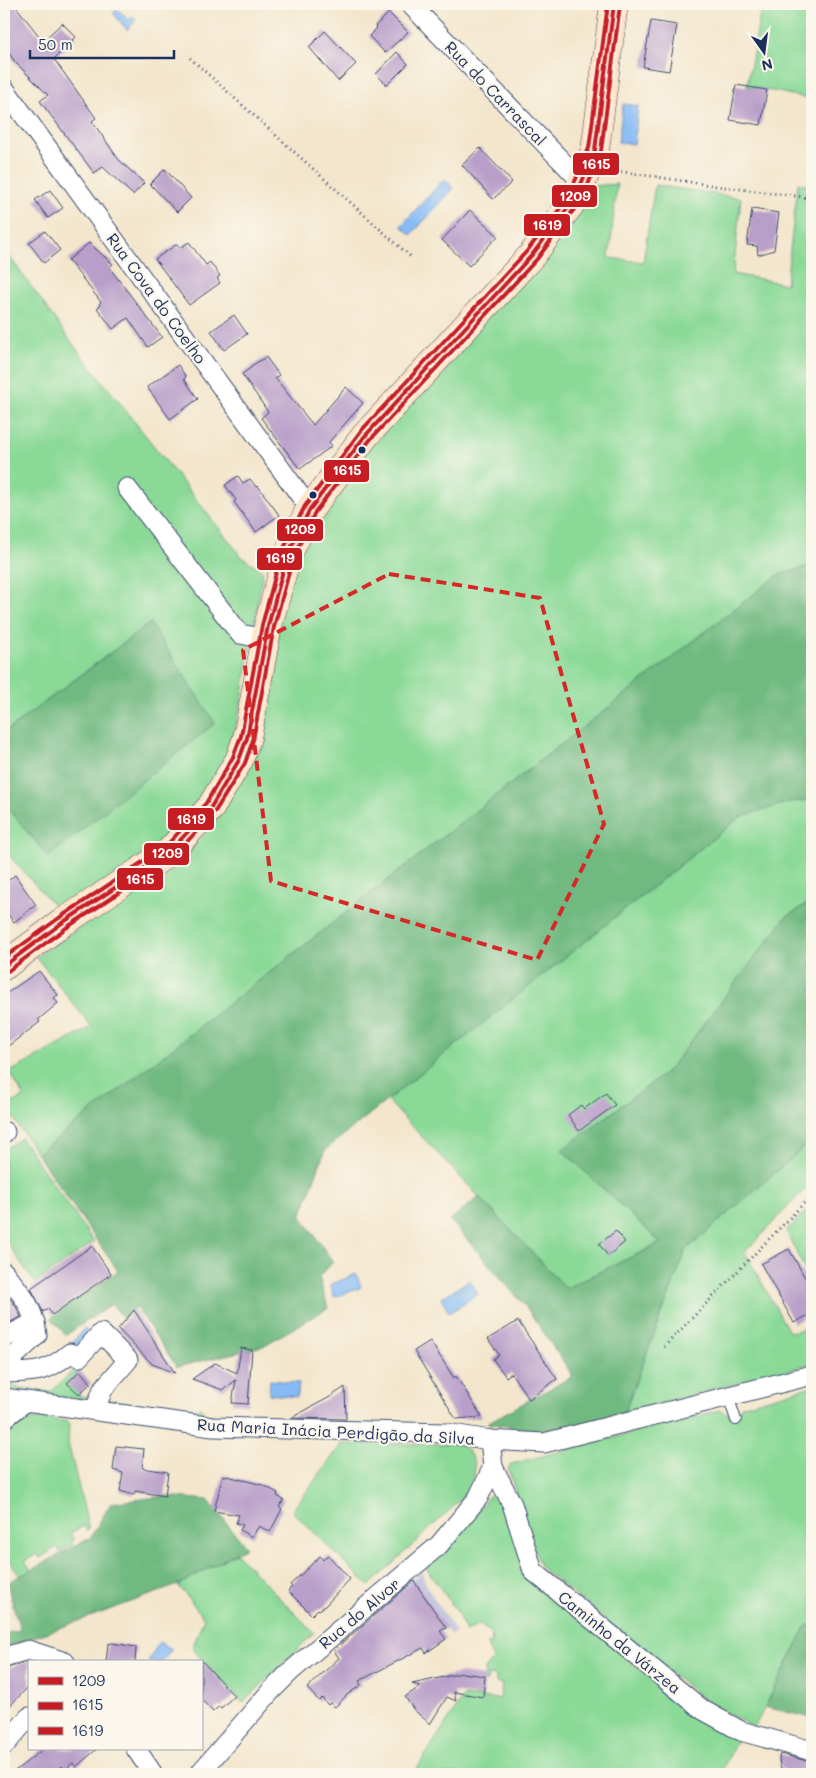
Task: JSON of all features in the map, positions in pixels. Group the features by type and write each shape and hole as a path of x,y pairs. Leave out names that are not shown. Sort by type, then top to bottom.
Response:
{"street":[{"name":"Rua do Carrascal","path":"410,4 585,174"},
{"path":"4,966 62,923 169,852 212,807 239,760 247,738 266,639 287,556 310,509 364,436 532,255 570,205 595,150 614,4"},
{"name":"Rua Cova do Coelho","path":"4,88 310,509"},
{"path":"127,488 240,634 266,639"},
{"path":"4,1272 28,1302 37,1335 4,1366"},
{"path":"4,1338 35,1322"},
{"path":"4,1373 43,1371 58,1363 70,1353 79,1357 101,1333 128,1360 103,1389 96,1410"},
{"name":"Rua Maria Inácia Perdigão da Silva","path":"4,1398 213,1427 446,1433 490,1440 544,1443 812,1375"},
{"path":"4,1419 26,1401"},
{"path":"490,1440 493,1467"},
{"name":"Caminho da Várzea","path":"493,1467 512,1504 533,1571 703,1710 741,1731 812,1751"},
{"name":"Rua do Alvor","path":"199,1774 270,1692 291,1671 439,1545 478,1498 493,1467"},
{"path":"4,1657 28,1650 59,1660"},
{"path":"4,1746 28,1718"},
{"path":"137,1750 153,1774"}],"lane":[{"path":"728,1396 736,1420"}],"path":[{"path":"190,58 410,257"},
{"path":"585,174 716,186 812,198"},
{"path":"664,1347 812,1195"}],"highlighted area":[{"path":"389,574 540,598 604,824 537,960 271,881 243,650"}],"shaded area":[{"path":"422,1572 428,1589 456,1632 451,1635 445,1628 440,1631 446,1639 426,1653 378,1605"}],"green space":[{"path":"762,4 812,4 812,99 747,86"},
{"path":"798,183 812,186 812,565 778,575 37,1154 6,1106 24,1097 10,1072 92,1027 36,957 187,854 214,824 294,564 307,536 365,452 593,186 617,184 609,258 643,262 655,185 741,198 733,274 786,284"},
{"path":"4,249 72,343 242,557 263,571 241,705 232,742 218,774 188,817 154,849 59,911 4,850 4,803 48,857 150,623 4,733"},
{"path":"812,565 812,800 789,802 740,817 325,1150 301,1216 333,1262 319,1277 328,1308 263,1346 177,1367 136,1307 123,1318 112,1304 66,1335 51,1318 118,1271 37,1154 778,575"},
{"path":"150,623 215,723 48,857 4,803 4,733"},
{"path":"812,800 812,901 786,917 668,1071 562,1150 661,1243 566,1288 387,1100 740,817 789,802"},
{"path":"812,901 812,1140 686,1250 624,1413 577,1425 537,1431 487,1423 573,1376 526,1307 450,1220 479,1197 566,1288 661,1243 562,1150 668,1071 786,917"},
{"path":"21,1138 94,1242 35,1283 4,1238 4,1150"},
{"path":"812,1140 812,1187 803,1191 745,1252 789,1332 812,1328 812,1364 624,1413 686,1250"},
{"path":"812,1205 812,1285 786,1231"},
{"path":"77,1367 80,1371 67,1383 79,1396 93,1398 94,1401 4,1389 4,1385 51,1392"},
{"path":"812,1386 812,1624 806,1627 754,1728 707,1702 540,1567 508,1469 511,1464 721,1410 726,1414 740,1410 741,1406"},
{"path":"108,1400 186,1412 192,1407 195,1410 200,1407 207,1416 213,1419 104,1403"},
{"path":"44,1418 69,1422 68,1443 89,1529 87,1531 84,1526 70,1533 74,1540 71,1542 73,1545 60,1552 57,1547 40,1558 37,1554 25,1561 31,1570 20,1577 10,1560 4,1562 4,1426 9,1422"},
{"path":"342,1444 460,1444 468,1451 474,1465 474,1473 469,1487 458,1502 369,1586 292,1511"},
{"path":"491,1495 501,1499 529,1575 674,1699 737,1740 720,1774 413,1774 464,1696 500,1699 502,1684 496,1683 496,1676 488,1675 487,1682 484,1682 485,1670 493,1660 487,1644 492,1643 491,1633 479,1624 466,1631 456,1610 426,1568 449,1549"},
{"path":"165,1496 208,1500 246,1547 178,1585 4,1648 4,1634 20,1630 7,1583 90,1538 111,1503"},
{"path":"236,1553 314,1633 243,1703 192,1649 204,1618 178,1585"},
{"path":"812,1624 812,1718 765,1707 806,1627"}],"water":[{"path":"117,9 129,20 133,17 136,20 127,30 113,13"},
{"path":"623,104 638,106 634,144 618,142"},
{"path":"444,179 454,188 411,235 401,226"},
{"path":"356,1274 361,1286 360,1288 334,1297 330,1285"},
{"path":"470,1280 478,1294 449,1313 441,1298"},
{"path":"84,1328 91,1335 78,1351 71,1345"},
{"path":"270,1380 299,1383 297,1397 269,1394"},
{"path":"159,1642 172,1649 164,1660 149,1660"}],"building":[{"path":"4,4 14,4 43,41 62,23 76,37 54,59 96,118 92,121 119,160 144,183 133,195 103,167 94,173 40,101 48,95 15,62 4,46"},
{"path":"389,13 408,32 385,53 369,36 377,28 375,26"},
{"path":"651,21 677,25 669,71 643,67"},
{"path":"325,31 356,64 338,81 309,47"},
{"path":"397,52 408,64 387,85 376,74"},
{"path":"736,85 767,90 761,125 730,120"},
{"path":"480,148 512,182 493,199 462,165"},
{"path":"165,169 191,198 177,212 150,184"},
{"path":"50,190 63,208 48,218 35,200"},
{"path":"752,209 779,213 774,250 758,255 757,246 747,245"},
{"path":"470,210 498,236 469,266 442,240"},
{"path":"45,231 60,250 44,263 29,243"},
{"path":"189,242 206,265 210,262 220,276 217,278 220,283 189,305 155,259 177,244 180,248"},
{"path":"89,243 113,264 109,267 162,337 148,347 128,318 113,329 97,308 101,302 68,260"},
{"path":"234,315 247,334 224,350 211,331"},
{"path":"266,357 279,375 275,378 313,425 346,387 363,403 329,442 332,446 300,469 261,418 268,412 242,374"},
{"path":"178,365 186,377 184,379 198,399 170,419 147,387"},
{"path":"238,476 243,483 250,479 256,487 258,486 279,515 256,532 234,502 236,500 225,485"},
{"path":"15,875 36,905 14,922 4,909 4,884"},
{"path":"39,971 58,995 54,998 58,1003 38,1020 40,1022 4,1049 4,995"},
{"path":"606,1093 615,1105 579,1131 568,1115 581,1105 584,1109"},
{"path":"616,1231 625,1242 608,1256 599,1244"},
{"path":"92,1246 111,1274 52,1315 48,1309 43,1312 31,1288"},
{"path":"789,1249 812,1290 812,1313 794,1323 761,1264"},
{"path":"4,1290 21,1317 4,1325"},
{"path":"134,1310 175,1373 152,1364 118,1329"},
{"path":"518,1321 557,1379 529,1399 511,1373 506,1377 493,1359 499,1355 488,1339"},
{"path":"430,1341 454,1378 456,1376 482,1417 456,1419 414,1351"},
{"path":"241,1348 252,1350 248,1404 232,1403 236,1380 223,1390 192,1379 215,1363 237,1373"},
{"path":"80,1371 91,1383 79,1394 67,1383"},
{"path":"345,1387 346,1419 291,1418 330,1397"},
{"path":"116,1446 144,1449 142,1468 168,1472 165,1496 135,1491 134,1495 120,1491 123,1473 113,1470"},
{"path":"223,1475 263,1485 278,1493 277,1496 284,1500 279,1507 282,1509 270,1532 259,1526 252,1537 240,1530 243,1525 236,1523 239,1515 214,1511"},
{"path":"328,1555 350,1579 325,1606 318,1609 312,1615 288,1591 292,1587 290,1585 320,1556 323,1560"},
{"path":"414,1581 446,1628 440,1631 446,1639 426,1653 423,1648 359,1681 361,1685 335,1707 330,1703 328,1705 322,1698 319,1701 307,1688 339,1658 334,1651"},
{"path":"108,1644 136,1647 135,1660 106,1660"},
{"path":"202,1661 234,1696 221,1708 219,1706 213,1712 202,1700"},
{"path":"28,1662 28,1687 4,1712 4,1673 10,1667"},
{"path":"462,1673 485,1676 483,1697 454,1692 456,1701 447,1697 430,1724 414,1710 405,1697 421,1686 412,1684"},
{"path":"42,1750 96,1750 76,1767 73,1763 65,1770 62,1766 51,1774 11,1774"},
{"path":"780,1754 811,1762 805,1774 790,1774 780,1767"}],"transit line":[{"name":"1619","path":"4,958 59,918 165,847 206,803 233,757 241,736 262,625 281,554 305,506 360,432 527,251 565,202 589,148 608,4"},
{"name":"1209","path":"4,966 62,923 169,852 211,807 239,760 247,738 268,626 287,556 310,509 365,436 532,255 570,205 582,182 595,150 614,4"},
{"name":"1615","path":"8,971 66,928 173,857 216,810 245,763 253,740 274,627 293,558 315,512 370,440 537,259 575,208 588,185 601,151 620,5"}]}
